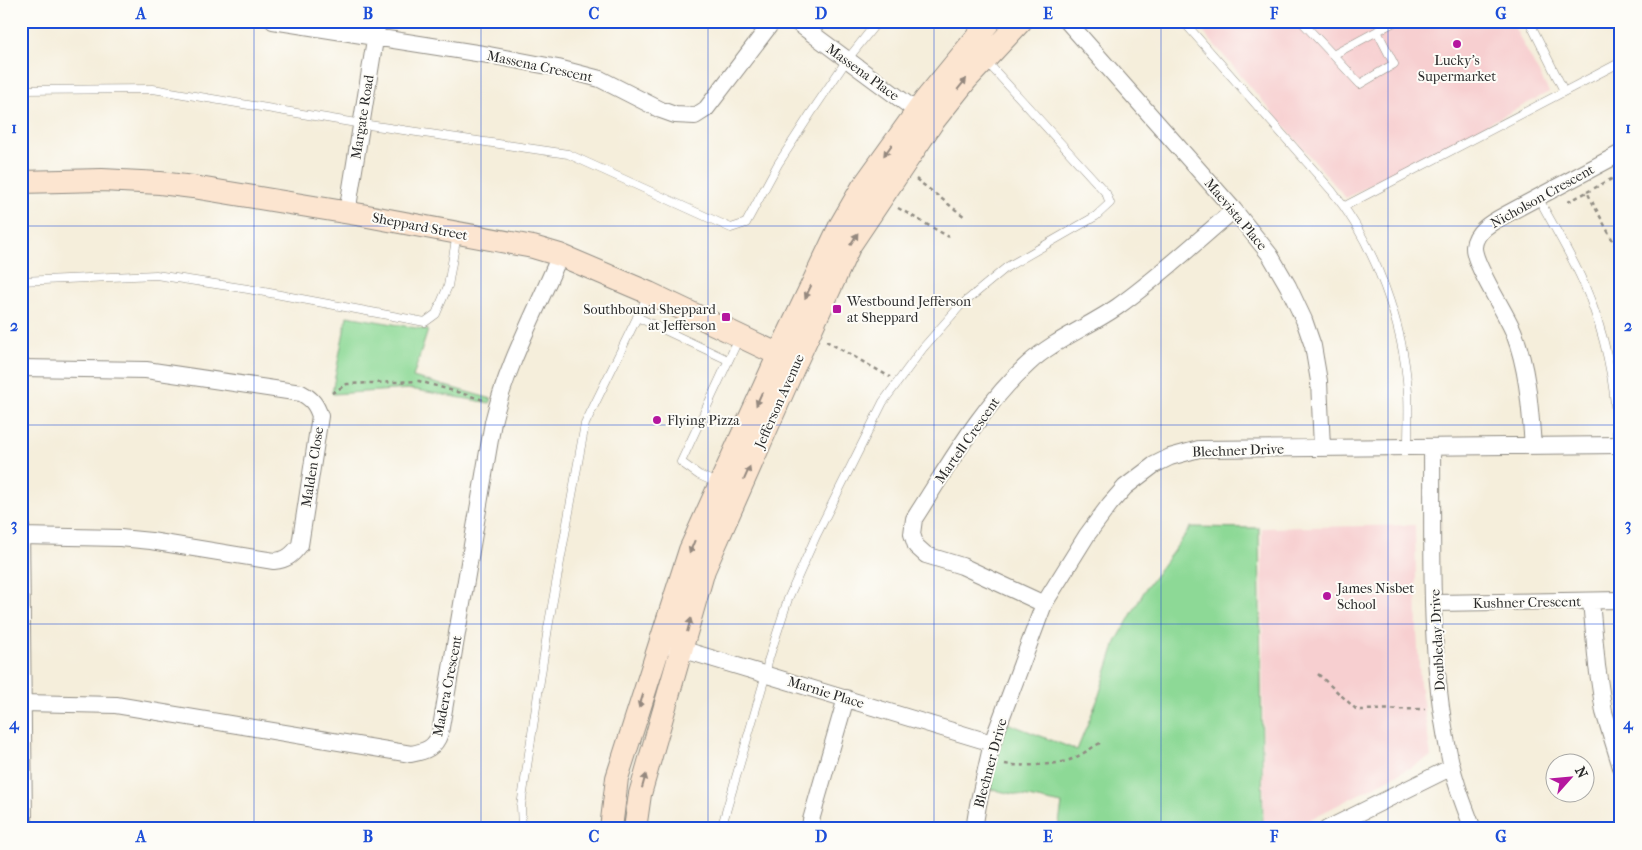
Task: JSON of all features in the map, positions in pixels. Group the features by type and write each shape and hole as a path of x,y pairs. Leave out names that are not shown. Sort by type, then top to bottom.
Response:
{"street":[{"name":"Massena Crescent","path":"273,21 490,55 566,70 600,79 661,110 675,115 695,116 706,109 773,21"},
{"name":"Margate Road","path":"347,213 378,21"},
{"name":"Massena Place","path":"795,21 924,117"},
{"name":"Jefferson Avenue","path":"978,52 990,21"},
{"name":"Jefferson Avenue","path":"611,829 617,778 690,550 720,484 787,358 924,117 978,52 1021,21"},
{"name":"Maevista Place","path":"1067,21 1234,210 1270,254 1304,320 1313,346 1319,381 1322,448"},
{"name":"Nicholson Crescent","path":"1533,446 1528,378 1514,333 1479,264 1474,248 1476,237 1487,226 1621,154"},
{"name":"Sheppard Street","path":"21,182 102,180 160,183 347,213 533,247 560,255 649,293 787,358"},
{"name":"Martell Crescent","path":"1044,604 962,566 926,555 916,546 912,534 914,519 980,418 994,399 1028,363 1045,350 1137,293 1234,210"},
{"name":"Madera Crescent","path":"23,703 116,704 411,754 430,749 437,742 440,733 497,405 560,255"},
{"name":"Jefferson Avenue","path":"635,829 640,794 704,570 787,358"},
{"name":"Malden Close","path":"21,368 146,370 301,393 317,405 320,416 300,545 292,555 284,560 274,561 151,541 120,538 21,536"},
{"name":"Blechner Drive","path":"974,829 992,743 1044,604 1087,535 1110,504 1125,488 1154,465 1170,457 1199,449 1619,445"},
{"name":"Doubleday Drive","path":"1432,447 1436,673 1452,767 1473,829"},
{"path":"21,526 24,829"},
{"name":"Kushner Crescent","path":"1434,603 1621,600"},
{"path":"1591,601 1597,666 1604,712 1621,767"},
{"name":"Marnie Place","path":"660,644 682,648 992,743"},
{"path":"810,829 846,698"},
{"path":"1327,829 1452,767"}],"lane":[{"path":"21,90 153,89 362,124 568,154 731,228 746,223 778,164 847,60 878,21"},
{"path":"1183,21 1345,206 1358,229 1378,270 1398,332 1408,393 1408,447"},
{"path":"1303,23 1313,21"},
{"path":"1333,55 1396,21"},
{"path":"1529,21 1564,91"},
{"path":"1303,23 1360,84 1394,64 1377,31"},
{"path":"723,829 723,822 766,674 768,661 792,590 816,536 883,402 922,348 960,306 1007,268 1096,216 1110,203 1106,193 978,52"},
{"path":"1345,206 1621,62"},
{"path":"1538,198 1571,258 1593,306 1608,358 1616,402 1619,445"},
{"path":"21,281 156,275 248,289 424,322 436,314 448,286 458,233"},
{"path":"522,829 522,806 548,628 585,424 649,293"},
{"path":"637,318 728,360"},
{"path":"720,484 699,475 681,462 740,336"}],"path":[{"path":"1568,202 1621,174"},
{"path":"916,178 965,217"},
{"path":"1587,192 1620,254"},
{"path":"898,208 949,236"},
{"path":"826,341 898,381"},
{"path":"332,393 347,384 419,381 490,402"},
{"path":"1318,674 1357,710 1425,709"},
{"path":"1005,764 1012,766 1039,765 1071,760 1100,742"}],"shaded area":[{"path":"1194,21 1511,21 1549,92 1346,198"},
{"path":"1415,525 1420,683 1431,757 1291,829 1264,829 1262,528"}],"green space":[{"path":"347,316 428,330 413,377 492,399 490,403 410,389 333,394"},
{"path":"1191,527 1259,528 1263,829 1058,829 1062,804 989,789 1007,723 1077,750 1097,701 1116,642 1146,588"}],"place":[{"name":"Lucky's Supermarket","path":"1457,44"},
{"name":"Westbound Jefferson at Sheppard","path":"837,309"},
{"name":"Southbound Sheppard at Jefferson","path":"726,317"},
{"name":"Flying Pizza","path":"657,420"},
{"name":"James Nisbet School","path":"1327,596"}]}
